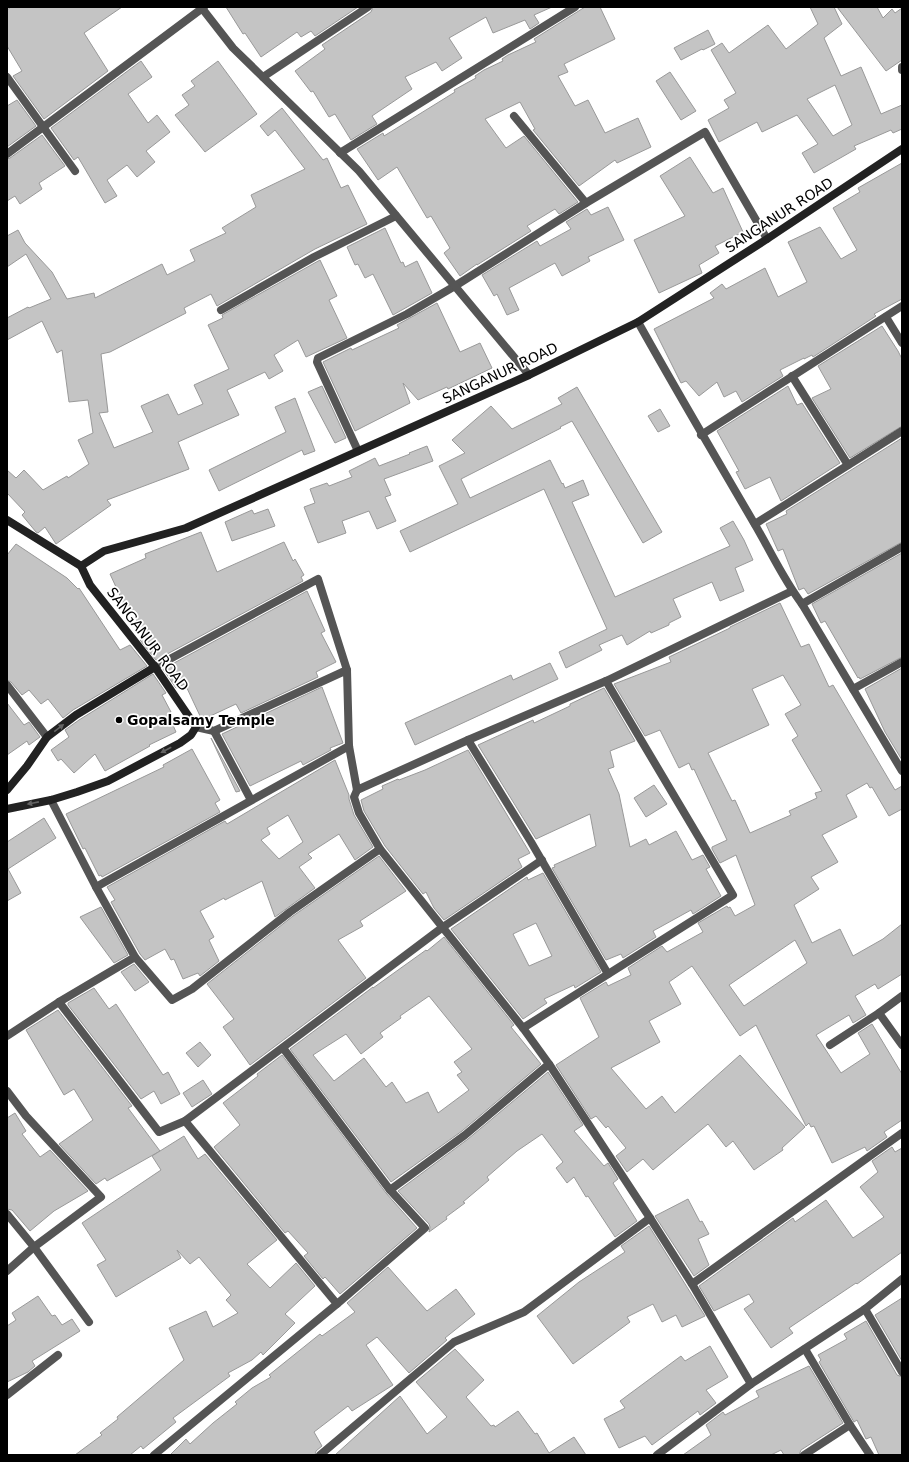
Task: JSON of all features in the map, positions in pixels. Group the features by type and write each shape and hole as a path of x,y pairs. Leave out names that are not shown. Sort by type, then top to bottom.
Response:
{"main road":[{"name":"SANGANUR ROAD","path":"196,727 155,668 90,585 81,566 104,551 186,528 529,374 638,322 767,239 902,149"},
{"path":"7,520 81,566"},
{"path":"7,790 27,766 47,737 76,715 155,668"},
{"path":"7,809 51,800 108,781 180,743 191,736 196,727"}],"street":[{"path":"7,154 203,7 233,48 359,171 529,374"},
{"path":"263,77 368,7"},
{"path":"340,153 575,7"},
{"path":"7,77 75,171"},
{"path":"514,116 586,203"},
{"path":"358,451 318,362 318,358 407,314 455,286 586,203 705,132 767,239"},
{"path":"221,310 314,257 396,216"},
{"path":"701,435 902,306"},
{"path":"886,317 902,343"},
{"path":"638,322 701,435 755,524 792,591 802,604 853,689 899,760 902,771"},
{"path":"792,376 848,465"},
{"path":"755,524 902,431"},
{"path":"802,604 902,547"},
{"path":"155,668 318,579 347,670 349,746 357,790 354,797 358,813 380,849 523,1028 549,1064 692,1284 751,1384"},
{"path":"357,790 468,740 606,681 792,591"},
{"path":"853,689 902,662"},
{"path":"196,727 214,731 347,670"},
{"path":"523,1028 733,895 606,681"},
{"path":"7,685 47,737"},
{"path":"214,731 251,800"},
{"path":"468,740 542,860 608,974"},
{"path":"96,886 349,746"},
{"path":"51,800 96,886 136,957 172,1000 192,989 290,912 380,849"},
{"path":"59,1002 159,1132 185,1122 443,927 542,860"},
{"path":"7,1036 59,1002 136,957"},
{"path":"830,1045 879,1014 902,996"},
{"path":"879,1014 902,1045"},
{"path":"154,1455 337,1304 424,1228 390,1190 283,1048"},
{"path":"390,1190 465,1135 549,1064"},
{"path":"7,1090 26,1116 101,1197 34,1247 7,1271"},
{"path":"185,1122 337,1304"},
{"path":"692,1284 902,1133"},
{"path":"7,1214 34,1247 89,1322"},
{"path":"320,1455 454,1342 524,1312 650,1218"},
{"path":"657,1455 751,1384 865,1308 902,1279"},
{"path":"865,1308 902,1372"},
{"path":"805,1349 850,1425 870,1455"},
{"path":"7,1395 58,1355"},
{"path":"804,1455 850,1425"}],"building":[{"path":"11,7 122,7 84,33 108,71 44,119 13,76 22,71 7,46 7,10"},
{"path":"226,7 358,7 315,36 311,31 301,37 297,32 261,57 245,33 243,34"},
{"path":"373,7 552,7 534,15 539,23 530,29 525,20 493,33 486,17 449,38 462,58 442,71 436,62 405,77 412,89 372,116 377,124 351,140 335,114 329,117 313,91 311,92 295,71 325,49 322,45 371,12"},
{"path":"585,7 600,7 615,39 564,64 568,72 558,76 575,106 588,100 605,133 638,118 651,147 617,163 615,160 579,186 533,130 535,129 520,102 485,119 506,148 524,136 578,202 559,214 555,209 527,226 531,231 460,276 444,253 450,248 431,216 427,218 397,167 378,180 357,149 383,133 384,136 455,92 454,90 476,78 475,76 484,70 503,61 502,59 508,55 536,42 534,39"},
{"path":"810,7 834,7 842,24 824,38 841,76 861,67 881,114 902,105 902,129 893,133 891,130 854,146 856,149 814,173 802,153 818,144 797,115 762,132 757,122 719,142 708,120 729,108 724,100 736,93 711,50 722,43 729,53 768,25 786,49 818,24","holes":["835,85 852,125 833,136 807,99"]},
{"path":"837,7 877,7 883,18 892,9 895,13 902,8 902,60 886,71"},
{"path":"708,30 715,44 681,60 674,48"},
{"path":"141,61 152,77 128,94 148,123 157,115 170,132 146,151 155,162 137,177 127,165 107,180 117,196 105,203 78,157 74,160 51,128"},
{"path":"218,61 257,114 205,152 175,115 189,105 182,95 195,86 191,81"},
{"path":"670,72 696,111 681,120 656,81"},
{"path":"17,100 36,126 7,147 7,106"},
{"path":"282,108 323,160 327,158 341,188 348,185 367,224 315,249 217,306 211,294 184,308 186,313 110,352 101,354 108,412 99,413 114,448 153,432 141,406 168,394 178,415 203,404 194,385 229,369 208,325 223,318 222,315 320,260 337,296 329,300 347,338 306,357 298,340 274,355 283,371 269,379 265,372 227,390 239,415 178,442 189,469 107,500 111,505 56,544 45,527 38,533 36,532 22,515 25,512 7,493 7,470 16,478 24,470 43,490 67,476 68,478 89,464 78,440 93,433 88,400 69,402 62,350 57,353 42,321 7,340 7,318 28,307 29,308 51,299 26,254 7,267 7,236 18,230 25,243 52,272 67,299 94,293 95,298 162,264 167,275 195,261 190,250 226,233 222,228 256,207 251,195 305,169 275,130 268,136 260,126"},
{"path":"42,135 65,166 39,183 42,189 20,204 15,196 7,201 7,159"},
{"path":"690,157 713,193 723,188 743,232 715,246 719,253 699,265 702,273 659,293 634,240 685,216 660,176"},
{"path":"902,163 902,299 874,314 876,316 813,357 812,355 804,358 780,370 783,376 742,402 736,391 724,397 717,382 699,396 686,381 681,383 654,329 714,298 710,293 722,284 726,289 765,268 778,297 807,282 788,242 820,227 841,259 857,250 833,208 860,192 858,188"},
{"path":"608,207 624,240 588,257 590,261 562,276 555,263 509,288 519,310 507,315 497,294 494,296 482,275 537,241 540,246 571,229 566,222 587,209 591,215"},
{"path":"385,228 401,263 403,262 405,267 417,261 432,293 393,315 373,274 365,278 358,264 355,265 347,247"},
{"path":"437,303 460,352 480,343 492,368 448,389 447,387 418,400 403,383 410,403 355,431 323,362 351,348 352,350 399,328 397,325"},
{"path":"882,326 902,359 902,426 850,458 812,398 831,389 818,366"},
{"path":"322,386 346,438 335,443 308,392"},
{"path":"788,386 797,405 802,403 840,463 781,501 770,477 745,489 736,472 739,471 717,431"},
{"path":"577,387 662,532 643,543 572,421 461,479 470,498 550,460 565,488 583,480 589,495 572,502 615,597 730,546 720,528 733,521 753,560 735,568 744,591 720,601 712,582 673,599 681,617 669,623 669,625 651,633 650,631 627,645 622,635 599,645 602,650 566,668 559,652 607,629 544,489 410,552 400,531 458,504 439,466 465,453 452,440 491,406 512,429 562,404 558,398"},
{"path":"295,398 315,451 304,455 302,450 219,491 209,470 286,432 275,407"},
{"path":"660,409 670,426 658,432 648,416"},
{"path":"902,438 902,542 808,594 804,588 799,590 783,549 778,551 766,524 787,514 786,511"},
{"path":"427,446 433,461 384,479 391,495 385,497 396,521 377,529 369,511 342,521 346,533 318,543 304,507 315,503 310,489 327,483 329,486 352,477 349,471 375,458 379,466"},
{"path":"268,509 275,526 232,541 225,522 252,510 254,514"},
{"path":"201,532 217,572 284,542 293,561 295,559 304,575 301,577 303,581 156,660 140,640 144,638 133,611 128,613 110,574 146,558 145,554"},
{"path":"16,544 67,578 78,589 79,588 120,650 130,645 147,666 73,710 63,718 48,699 41,704 29,690 22,695 11,682 7,680 7,555"},
{"path":"902,553 902,657 860,679 825,621 821,623 812,604"},
{"path":"307,591 325,631 321,633 336,662 316,672 318,677 241,713 236,704 206,718 201,718 185,684 176,688 163,669"},
{"path":"780,603 801,647 809,644 829,687 833,685 895,790 902,786 902,809 889,816 872,787 870,788 867,783 846,795 857,817 822,835 838,862 811,877 819,889 794,905 812,943 840,929 853,956 883,939 902,924 902,974 878,989 875,984 855,996 866,1015 853,1023 849,1015 816,1035 841,1073 870,1054 858,1033 872,1024 902,1074 902,1120 884,1132 887,1137 867,1151 865,1147 832,1163 814,1126 811,1127 809,1123 806,1126 756,1025 740,1036 692,966 669,982 681,1004 649,1021 660,1042 611,1068 646,1109 662,1096 675,1113 740,1055 805,1127 782,1148 783,1150 754,1170 733,1141 726,1147 708,1124 653,1170 643,1159 627,1172 616,1156 626,1148 608,1126 606,1128 596,1116 591,1119 556,1065 599,1037 580,998 606,982 608,986 631,975 628,968 662,946 667,952 703,932 698,923 727,906 728,908 730,907 735,916 755,905 736,855 720,863 712,849 712,847 727,840 694,769 692,770 689,763 679,768 660,730 645,736 614,684 671,662 669,657","holes":["783,675 801,705 785,714 798,736 792,740 822,791 815,793 817,798 789,811 791,815 750,833 735,800 732,801 708,753 769,725 752,689","795,940 807,963 744,1006 729,985"]},
{"path":"550,663 558,679 415,745 405,723 511,675 513,680"},
{"path":"902,668 902,760 885,732 865,689"},
{"name":"Gopalsamy Temple","path":"153,674 166,693 162,695 171,712 168,714 176,732 149,745 150,746 105,771 95,754 74,773 61,759 58,761 51,750 69,737 65,730"},
{"path":"322,687 343,743 330,748 331,750 303,765 301,761 250,786 222,734"},
{"path":"604,688 635,741 610,751 614,767 608,769 619,794 630,847 646,839 649,845 676,831 692,860 703,855 710,867 706,869 721,896 693,914 691,910 653,931 656,937 623,958 621,954 606,960 552,868 555,867 554,865 596,846 590,814 536,839 478,745 533,720 534,723"},
{"path":"7,703 24,725 29,722 40,737 29,745 27,741 7,755"},
{"path":"211,738 240,791 236,792"},
{"path":"192,749 220,800 215,803 220,812 102,877 101,875 99,876 85,848 83,849 66,814 164,767 163,765"},
{"path":"468,750 530,853 518,859 522,867 444,920 434,908 426,892 423,894 385,846 364,811 361,800 383,789 382,786 425,770"},
{"path":"335,760 349,795 354,815 373,847 355,860 339,834 308,854 312,858 299,867 315,888 275,917 262,881 225,900 224,898 200,911 214,937 209,940 219,961 200,976 198,973 183,979 174,959 171,960 165,949 145,960 140,954 111,902 115,900 107,887 225,821 227,824","holes":["288,815 303,842 279,859 261,840 270,834 267,828"]},
{"path":"654,785 667,804 646,817 634,798"},
{"path":"44,818 56,838 8,869 21,893 7,901 7,842"},
{"path":"379,856 406,891 360,921 363,926 338,940 366,978 250,1065 223,1027 234,1019 207,984 293,916"},
{"path":"543,873 601,972 575,988 574,985 544,999 547,1003 523,1019 451,929 527,877 528,880","holes":["536,923 552,956 529,966 513,934"]},
{"path":"101,907 128,955 114,963 80,917"},
{"path":"444,937 514,1025 511,1027 541,1064 462,1131 391,1182 290,1049 373,987 426,950 427,951","holes":["429,996 472,1049 454,1062 462,1072 457,1075 469,1090 438,1113 428,1092 406,1103 392,1082 386,1087 364,1058 334,1081 313,1055 346,1034 361,1054 383,1037 380,1033 401,1018 400,1016"]},
{"path":"134,964 149,982 135,991 121,972"},
{"path":"94,988 109,1009 116,1004 163,1075 168,1072 180,1094 161,1104 154,1091 141,1099 68,1005 68,1003"},
{"path":"58,1010 132,1106 128,1108 160,1151 107,1181 105,1178 96,1184 59,1144 93,1120 74,1089 64,1095 26,1030"},
{"path":"200,1042 211,1055 198,1067 186,1053"},
{"path":"282,1055 386,1193 417,1228 340,1294 325,1277 323,1279 304,1256 308,1253 288,1231 285,1233 214,1147 240,1125 223,1103"},
{"path":"548,1072 583,1125 574,1131 604,1166 608,1163 618,1179 613,1183 637,1221 615,1237 588,1196 586,1197 574,1177 567,1183 556,1168 563,1162 542,1134 517,1151 487,1177 489,1180 463,1202 465,1203 429,1232 429,1224 398,1191 468,1139"},
{"path":"203,1080 212,1094 192,1107 183,1093"},
{"path":"15,1113 26,1131 22,1134 40,1157 50,1150 88,1191 54,1211 30,1231 12,1210 7,1209 7,1118"},
{"path":"184,1136 198,1159 205,1154 277,1240 247,1264 270,1288 296,1263 315,1286 285,1314 295,1323 263,1355 261,1352 252,1360 228,1373 230,1376 173,1418 176,1422 143,1449 141,1446 130,1455 75,1455 102,1435 100,1433 118,1419 117,1417 184,1360 169,1328 206,1311 213,1327 238,1313 226,1300 231,1295 199,1257 190,1264 177,1250 181,1258 116,1297 97,1265 106,1260 82,1223 161,1170 152,1156"},
{"path":"892,1147 895,1152 902,1148 902,1252 857,1284 856,1283 789,1328 793,1333 771,1348 744,1309 754,1302 749,1294 714,1311 699,1286 793,1218 795,1222 826,1200 853,1238 884,1217 860,1187 878,1172 872,1161"},
{"path":"688,1199 700,1222 702,1221 709,1234 698,1239 709,1265 694,1276 655,1216"},
{"path":"649,1226 705,1316 682,1327 676,1315 662,1322 653,1304 627,1317 630,1322 573,1364 537,1316 579,1282 625,1252 621,1246"},
{"path":"388,1267 427,1311 456,1289 475,1314 445,1338 447,1340 409,1373 377,1337 366,1345 393,1385 352,1411 348,1406 314,1432 322,1446 316,1451 315,1455 170,1455 186,1439 190,1444 237,1404 235,1402 252,1388 271,1377 269,1375 320,1334 322,1336 355,1312 347,1303"},
{"path":"38,1296 52,1316 55,1315 62,1325 72,1319 80,1331 32,1361 35,1366 28,1372 7,1382 7,1326 16,1320 12,1313"},
{"path":"902,1298 902,1361 875,1315"},
{"path":"866,1321 897,1375 902,1377 902,1455 879,1455 871,1437 866,1439 857,1420 854,1422 819,1362 821,1360 818,1355 847,1339 844,1334"},
{"path":"710,1346 728,1377 706,1390 716,1403 700,1415 698,1411 652,1445 645,1436 619,1448 604,1419 625,1408 620,1401 681,1356 685,1361"},
{"path":"455,1349 484,1380 466,1397 491,1426 494,1425 495,1427 518,1411 535,1434 537,1433 549,1453 574,1437 586,1455 335,1455 400,1396 427,1434 447,1417 416,1382"},
{"path":"809,1366 843,1423 801,1450 799,1455 784,1455 781,1450 771,1455 683,1455 711,1435 706,1425 723,1412 725,1415 759,1397 756,1391"}],"place":[{"name":"Gopalsamy Temple","path":"119,720"}]}
